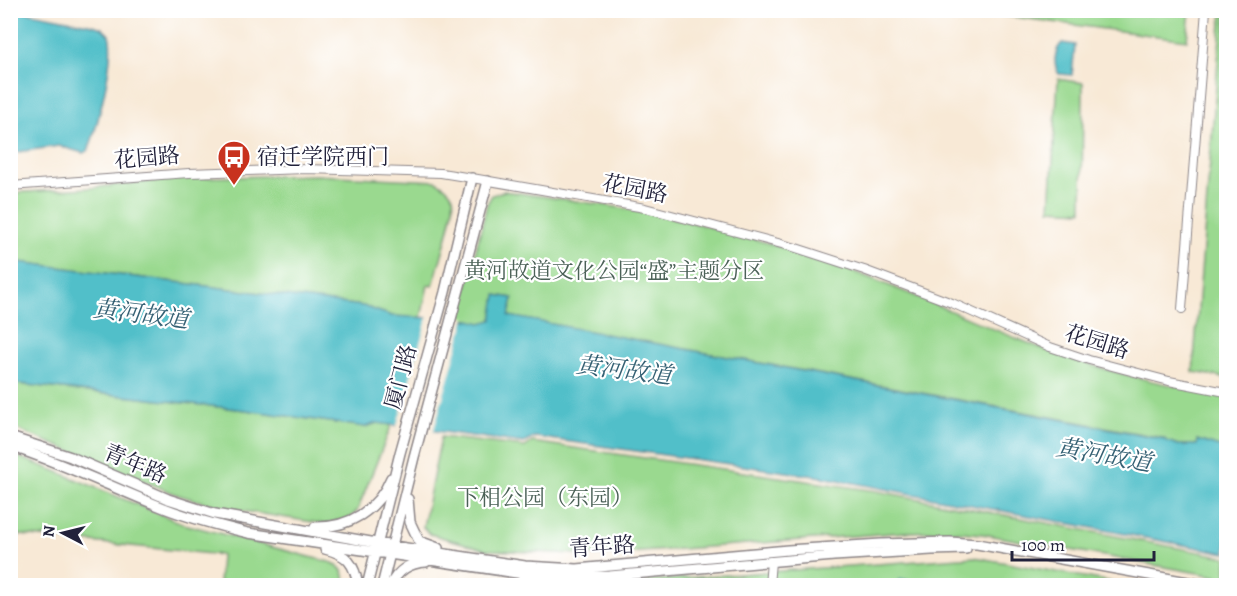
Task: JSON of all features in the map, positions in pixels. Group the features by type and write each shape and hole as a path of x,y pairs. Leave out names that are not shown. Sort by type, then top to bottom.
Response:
{"street":[{"path":"1182,309 1206,10"},
{"name":"花园路","path":"10,186 264,170 406,171 472,178 645,208 793,247 864,270 952,303 1002,327 1070,354 1169,381 1227,392"},
{"name":"厦门路","path":"367,585 400,453 445,292 472,178"},
{"name":"厦门路","path":"382,585 488,181"},
{"name":"青年路","path":"10,437 71,457 168,499 215,514 392,550 483,564 530,575 610,576 885,552 965,549 1177,585"},
{"name":"青年路","path":"10,446 165,508 213,524 270,537 377,547"},
{"path":"276,526 330,528 358,518 376,502 389,482 400,453"},
{"path":"408,485 410,522 419,541 483,564"},
{"path":"270,537 335,551 347,557 355,570 358,585"},
{"name":"青年路","path":"483,564 577,569 788,550 950,542 977,544 1210,585"},
{"path":"768,585 771,561"},
{"path":"390,585 401,570 410,564 438,562 483,564"}],"green space":[{"path":"968,11 1190,11 1187,40"},
{"path":"1222,11 1226,11 1226,378 1193,372"},
{"path":"1058,79 1083,83 1082,211 1050,209"},
{"path":"317,175 436,181 450,192 453,197 452,214 433,286 428,285 421,318 392,316 363,306 11,261 11,193 90,188 182,178"},
{"name":"黄河故道文化公园“盛”主题分区","path":"504,191 657,214 758,240 862,275 1068,358 1136,377 1226,396 1226,449 1197,440 1197,445 1178,445 1164,438 508,316 513,298 497,295 492,320 480,323 459,320 487,204 492,195"},
{"path":"10,383 246,410 365,427 377,423 392,424 357,511 350,518 325,524 224,508 178,495 11,427"},
{"name":"下相公园（东园）","path":"441,437 525,447 532,442 877,491 1226,557 1226,578 982,534 950,531 906,532 601,555 487,550 430,534 423,527"},
{"path":"11,454 184,524 333,563 343,572 344,585 219,585 221,555 11,534"},
{"path":"974,557 1128,585 615,586 657,580"}],"water":[{"path":"10,11 22,11 93,25 102,28 109,35 108,75 88,151 83,153 59,146 11,153"},
{"path":"1062,43 1075,45 1072,75 1059,74 1056,66 1056,54"},
{"name":"黄河故道","path":"11,261 363,306 392,316 470,320 481,323 492,320 496,295 513,298 509,316 1165,439 1178,445 1197,445 1197,440 1226,449 1226,553 822,477 535,437 524,443 377,423 365,427 246,410 11,383"},
{"path":"901,579 930,583 987,582 1013,585 895,585"}],"pier":[{"path":"428,315 466,317 433,433 396,428"}],"place":[{"name":"宿迁学院西门","path":"234,186"}]}
